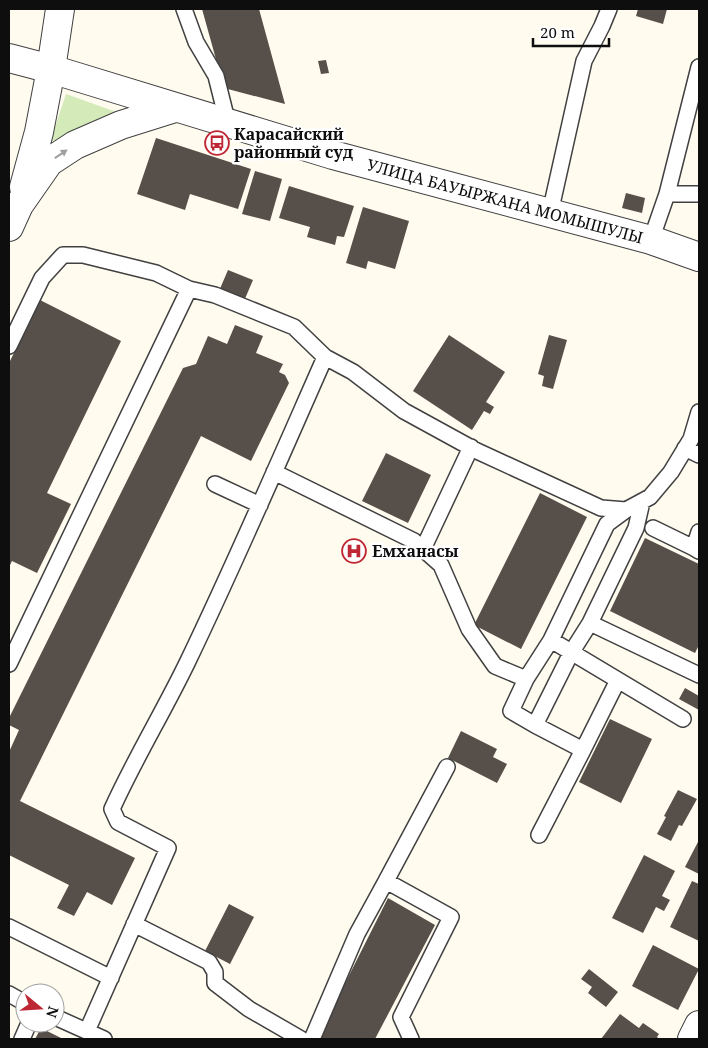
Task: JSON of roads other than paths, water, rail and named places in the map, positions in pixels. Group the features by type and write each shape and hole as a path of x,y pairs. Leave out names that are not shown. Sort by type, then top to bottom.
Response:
{"street":[{"path":"14,216 39,132 60,9"},
{"name":"УЛИЦА БАУЫРЖАНА МОМЫШУЛЫ","path":"9,58 51,69 333,155 651,240 699,256"},
{"path":"14,216 49,162 75,145 121,125 175,108"},
{"path":"692,1039 699,1024"}],"lane":[{"path":"184,9 196,42 216,76 228,124"},
{"path":"550,213 584,61 609,9"},
{"path":"651,240 667,194 699,67"},
{"path":"667,194 699,194"},
{"path":"9,346 42,278 63,255 83,255 156,273 189,289 215,296 294,327 324,357 353,372 404,411 471,447 601,508 626,510"},
{"path":"9,664 189,289"},
{"path":"87,1031 168,848 118,822 112,809 124,781 188,662 260,505 324,357"},
{"path":"583,750 535,726 511,711 526,679 550,640 607,524 626,510 650,497 671,472 691,439 699,412"},
{"path":"422,549 471,447"},
{"path":"685,448 699,455"},
{"path":"274,472 414,541 441,565 469,629 495,666 526,679"},
{"path":"215,484 260,505"},
{"path":"535,726 571,653 590,623 636,528 642,502"},
{"path":"653,528 696,549 699,532"},
{"path":"590,623 699,675"},
{"path":"550,640 684,719"},
{"path":"539,835 618,680"},
{"path":"312,1039 357,934 447,766"},
{"path":"386,881 451,917 401,1018 411,1039"},
{"path":"134,924 208,962 215,972 215,983 248,1009 300,1039"},
{"path":"9,927 111,978"},
{"path":"65,1021 104,1039"}],"place":[{"name":"Карасайский районный суд","path":"217,143"},
{"name":"Емханасы","path":"354,551"}]}
